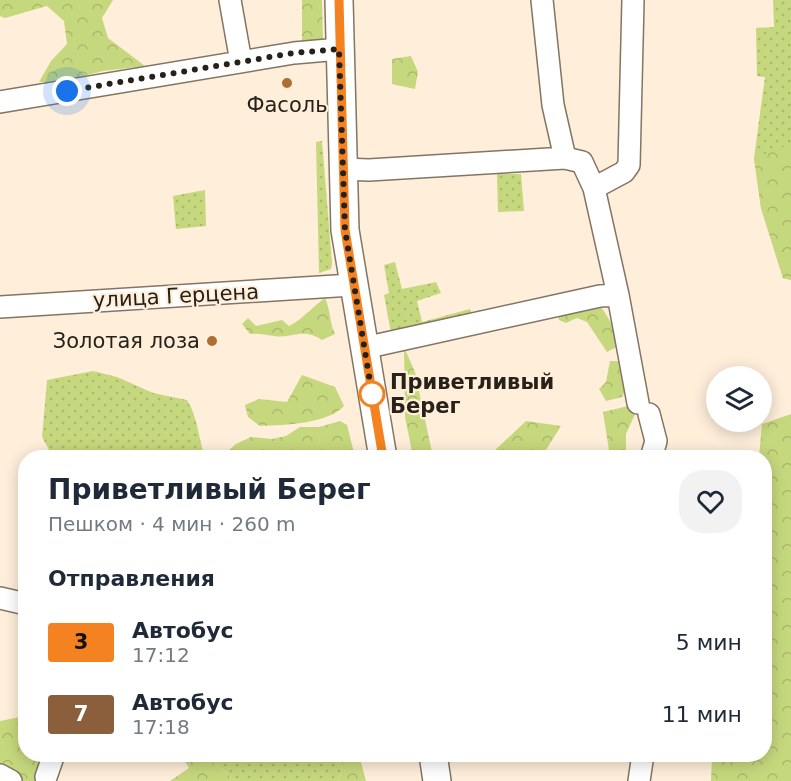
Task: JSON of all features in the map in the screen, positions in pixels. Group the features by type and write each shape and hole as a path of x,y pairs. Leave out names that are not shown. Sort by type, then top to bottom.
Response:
{"main road":[{"path":"339,0 345,230 352,285 382,450"},
{"path":"434,762 436,781"}],"street":[{"path":"230,0 241,62"},
{"path":"542,0 553,105 565,158"},
{"path":"594,188 624,172 628,165 633,0"},
{"path":"0,102 241,62 339,49"},
{"path":"342,169 369,170 565,158 582,162 594,188 644,409 656,441 653,450"},
{"name":"улица Герцена","path":"0,307 352,285"},
{"path":"364,348 600,296 618,295"},
{"path":"0,598 18,602"},
{"path":"46,777 51,762"},
{"path":"639,781 643,762"},
{"path":"0,775 11,781"}],"green space":[{"path":"0,0 113,0 102,18 108,38 145,66 103,71 59,82 39,82 51,61 67,44 64,21 47,6 5,18 0,16"},
{"path":"302,0 322,0 323,40 302,42"},
{"path":"773,0 791,0 791,280 783,278 761,208 754,158 765,77 757,76 756,28 774,27"},
{"path":"411,56 418,72 415,89 392,84 392,59"},
{"path":"322,141 332,263 331,269 319,273 316,142"},
{"path":"791,144 791,280 783,278 761,208 754,158"},
{"path":"497,174 521,174 524,211 498,212"},
{"path":"205,190 206,226 176,229 173,196"},
{"path":"395,262 402,289 436,282 441,293 417,301 422,322 470,309 473,316 391,333 384,295 389,293 384,265"},
{"path":"325,298 335,334 322,340 309,334 281,336 250,334 242,324 248,318 256,326 282,320 289,326"},
{"path":"595,301 619,334 620,345 607,352 587,322 577,318 566,323 559,320 558,312"},
{"path":"404,347 415,372 432,450 412,450 405,417"},
{"path":"610,361 621,361 627,387 622,397 606,401 599,389 606,382"},
{"path":"93,371 117,377 153,393 187,400 203,450 49,450 42,437 47,380"},
{"path":"302,375 335,387 344,406 327,417 293,424 260,426 248,417 245,405 259,399 287,402"},
{"path":"628,406 636,412 626,434 626,450 609,450 603,412"},
{"path":"791,414 791,781 711,781 712,762 772,762 772,450 760,450 761,432 772,432 772,421"},
{"path":"340,421 347,425 353,450 229,450 251,437 272,439 286,436 300,427 319,427"},
{"path":"526,421 561,426 546,450 495,450"},
{"path":"18,717 18,762 47,762 40,781 23,781 0,766 0,721"},
{"path":"185,762 213,762 236,781 170,781 189,768"},
{"path":"213,762 341,762 342,771 338,781 236,781"},
{"path":"341,762 361,762 366,781 338,781 342,771"}],"bus line":[{"name":"3","path":"339,0 345,230 382,450"}],"place":[{"name":"Фасоль","path":"287,83"},
{"name":"Золотая лоза","path":"212,341"},
{"name":"Приветливый Берег","path":"372,394"}],"route":[{"path":"67,91 294,53 339,49 345,230 372,394"}]}
